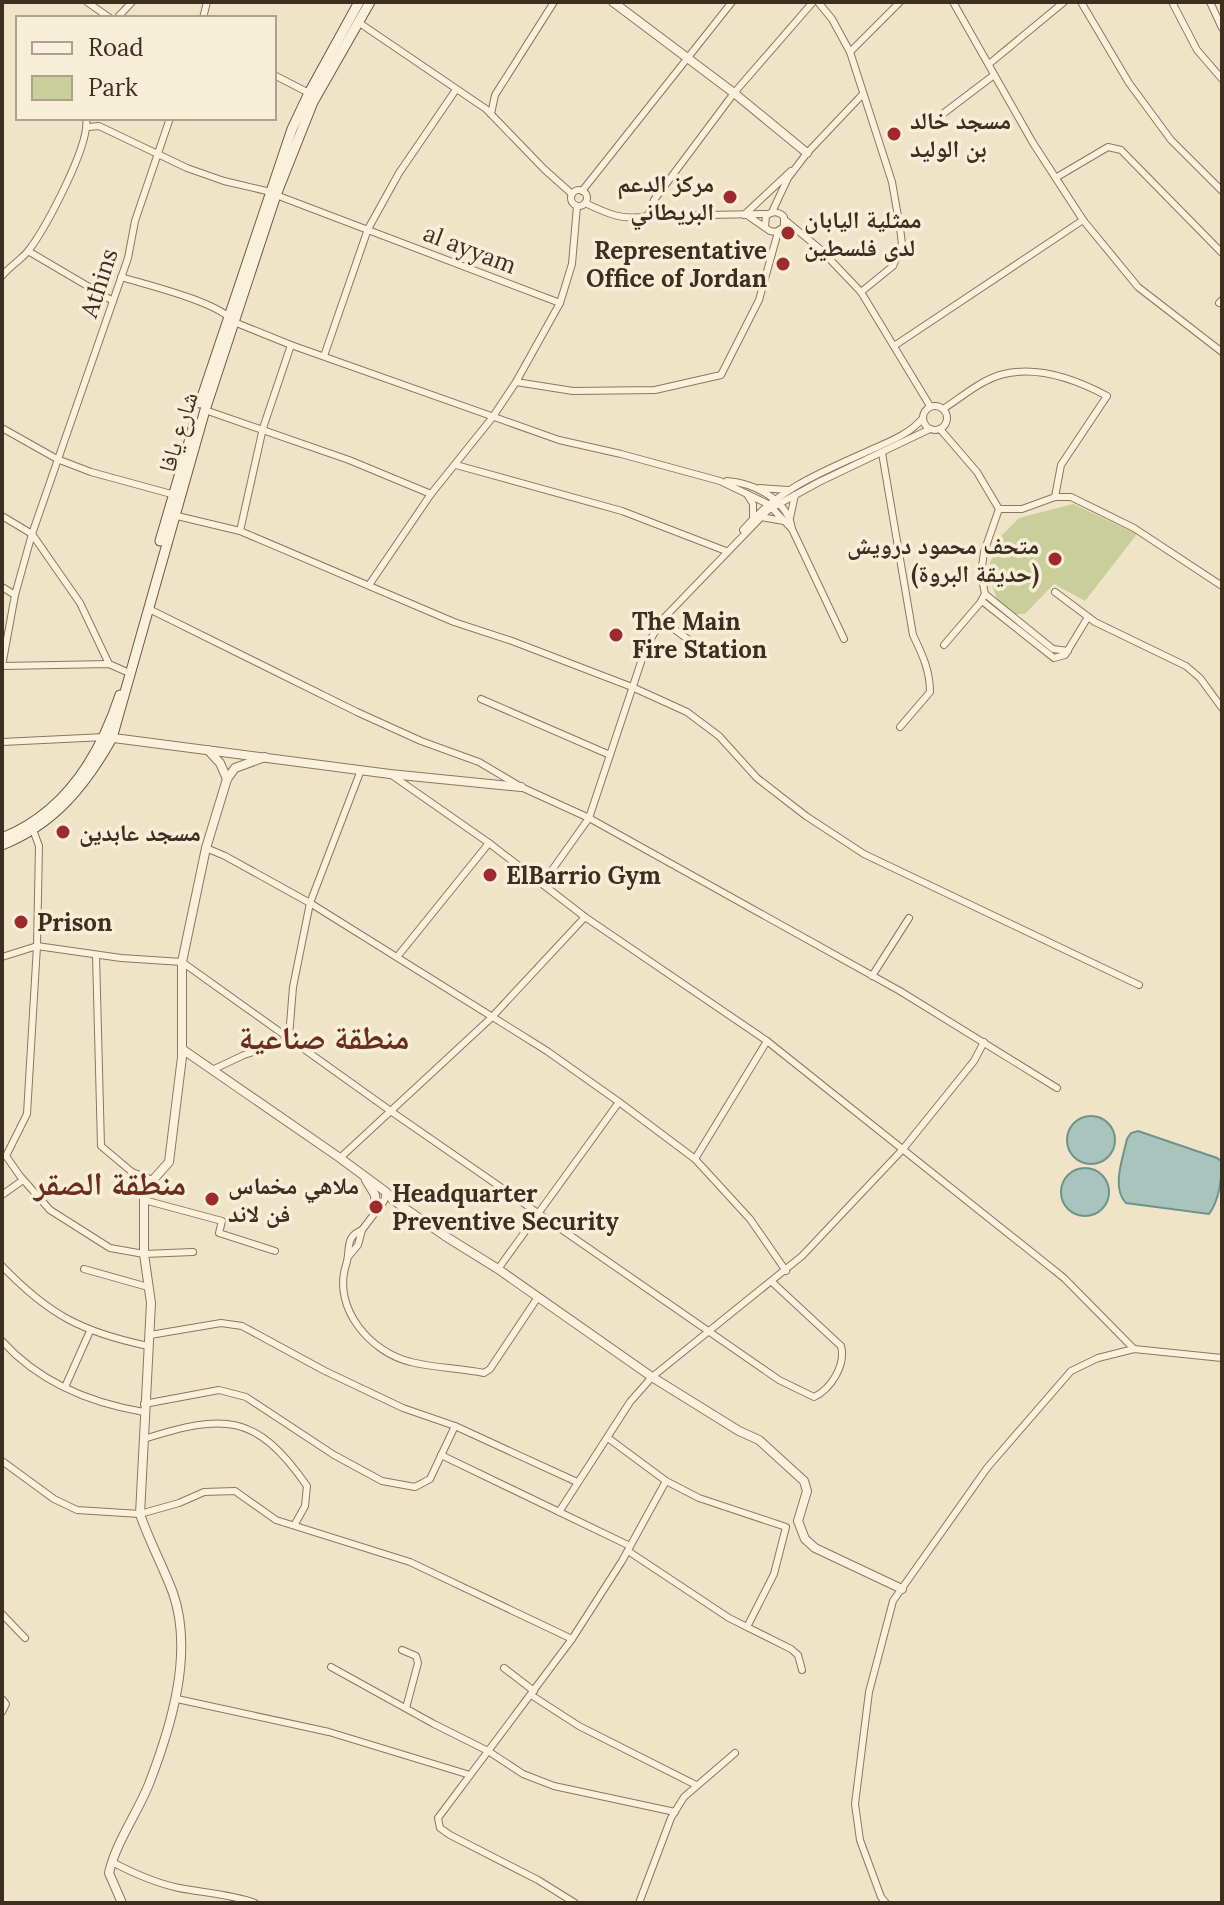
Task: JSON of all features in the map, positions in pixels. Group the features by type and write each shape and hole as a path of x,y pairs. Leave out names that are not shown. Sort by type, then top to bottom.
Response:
{"main road":[{"name":"شارع يافا","path":"109,737 175,495 274,194 292,129 359,2"},
{"name":"شارع يافا","path":"274,194 313,102 370,2"},
{"name":"شارع يافا","path":"2,845 60,810 77,792 109,737 149,609 173,515 175,495 205,410 232,318"},
{"name":"شارع يافا","path":"2,838 32,828"}],"street":[{"path":"87,2 107,16"},
{"path":"477,105 495,95 554,2"},
{"path":"616,2 807,153"},
{"path":"572,194 582,191 732,2"},
{"path":"648,216 654,200 734,93 816,2 832,19 850,52 892,182 902,244 893,266 861,292"},
{"path":"850,52 900,2"},
{"path":"953,2 1033,143 1083,220 1138,287 1222,352"},
{"path":"989,64 1064,2"},
{"path":"1081,2 1129,83 1171,140 1222,191"},
{"path":"1172,2 1197,50 1222,79"},
{"path":"1210,2 1222,28"},
{"path":"358,22 491,114 572,194"},
{"path":"940,116 994,75"},
{"path":"276,76 309,93"},
{"path":"324,356 368,229 399,173 455,91"},
{"path":"491,114 495,95"},
{"path":"771,250 765,219 807,153 862,95"},
{"path":"2,276 28,251 79,156 88,127 86,120"},
{"name":"Athins","path":"2,666 15,595 32,534 128,258 135,221 169,120"},
{"name":"al ayyam","path":"88,127 99,126 224,181 274,194 560,303"},
{"path":"1057,177 1108,147 1121,150 1222,253"},
{"path":"746,215 774,185 797,167"},
{"path":"582,191 587,198 585,203"},
{"path":"572,194 571,201 577,206"},
{"path":"516,382 573,391 655,390 721,375 759,300 771,250 784,219 781,196"},
{"path":"577,206 585,203 622,219 779,212 861,292 930,406"},
{"path":"369,585 431,494 492,418 560,303 572,264 577,206"},
{"path":"746,215 780,231 794,228"},
{"path":"894,346 1083,220"},
{"path":"28,251 113,301"},
{"path":"121,277 175,293 291,345 396,380 492,418 559,440 720,481 774,504"},
{"path":"240,531 263,428 291,345"},
{"path":"943,409 987,380 1005,373 1062,376 1086,384 1107,396 1061,465 1055,497"},
{"path":"930,429 923,418 924,412 930,406 937,405 943,409 947,420 940,429"},
{"path":"205,410 263,428 431,494"},
{"path":"726,551 788,490 900,436 923,418"},
{"path":"2,428 57,459 91,472 175,495"},
{"path":"542,884 589,818 646,647 662,620 752,521 774,504 930,429 940,429 977,472 999,509 984,552 981,574 983,597 944,645"},
{"path":"882,453 913,635 930,677 930,692 900,727"},
{"path":"456,465 622,511 726,551"},
{"path":"720,481 788,490"},
{"path":"754,487 787,520 844,639"},
{"path":"744,491 754,508 752,521"},
{"path":"787,520 795,495"},
{"path":"999,509 1022,509 1055,497 1071,497 1134,528 1222,586"},
{"path":"173,515 240,531 454,622 632,687 687,712 719,736 757,778 806,816 864,854 1139,985"},
{"path":"2,516 32,534 80,603 109,664"},
{"path":"761,517 787,520"},
{"path":"2,587 15,595"},
{"path":"1055,592 1088,617 1186,666 1200,678 1222,708"},
{"path":"983,597 1053,649 1062,652 1068,651 1088,617"},
{"path":"149,609 357,712 479,762 521,787 589,818 872,976 1057,1088"},
{"path":"662,620 705,652"},
{"path":"2,666 109,664 127,672"},
{"path":"481,699 610,755"},
{"path":"2,742 109,737 390,774 521,787"},
{"path":"208,750 220,763 227,779"},
{"path":"122,1903 109,1878 112,1862 150,1781 177,1699 181,1627 172,1592 140,1514 151,1303 144,1254 144,1190 169,1162 182,1049 182,962 206,848 227,779 235,768 265,757"},
{"path":"181,1062 209,1068 281,1043 289,1037 293,987 310,903 361,770"},
{"path":"390,774 489,843 585,917 767,1041 1064,1278 1134,1349"},
{"path":"32,828 39,846 37,946 27,1114 6,1156 50,1210 110,1248 144,1254 193,1252"},
{"path":"397,957 489,843"},
{"path":"206,848 310,903 547,1051 619,1102 695,1159 750,1219 786,1271"},
{"path":"340,1158 491,1018 585,917"},
{"path":"872,976 909,918"},
{"path":"2,957 37,946 96,955 182,962 392,1112 779,1380 814,1397 825,1390 840,1367 844,1356 841,1346 772,1282"},
{"path":"96,955 101,1146 132,1172 153,1180"},
{"path":"695,1159 767,1041"},
{"path":"559,1512 630,1402 652,1377 786,1271 903,1149 974,1061 984,1042"},
{"path":"182,1049 340,1158 384,1198 498,1269 652,1377 759,1440 804,1481 807,1491 798,1521 805,1539 815,1548 902,1589"},
{"path":"498,1269 619,1102"},
{"path":"2,1195 23,1180"},
{"path":"384,1198 348,1257 343,1284 351,1317 371,1340 411,1362 484,1373 490,1369 538,1296"},
{"path":"376,1210 384,1198"},
{"path":"144,1200 222,1221 219,1233 275,1251"},
{"path":"2,1266 30,1295 73,1323 90,1331 148,1346"},
{"path":"84,1269 148,1287"},
{"path":"150,1335 221,1323 242,1326 325,1371 403,1408 455,1426 577,1482"},
{"path":"65,1387 90,1331"},
{"path":"2,1341 31,1368 102,1403 144,1408 219,1390 246,1397 334,1455 382,1481 415,1487 430,1479 455,1426"},
{"path":"886,1903 860,1840 855,1804 869,1692 893,1601 987,1468 1063,1379 1081,1365 1134,1349 1222,1358"},
{"path":"144,1439 180,1427 216,1421 255,1432 276,1448 307,1486 305,1506 295,1524"},
{"path":"608,1438 666,1481 699,1498 786,1527 774,1574 747,1627"},
{"path":"441,1455 629,1548 689,1593 798,1655 802,1670"},
{"path":"2,1461 54,1499 77,1510 140,1514 204,1492 227,1489 246,1498 276,1520 410,1562 572,1639"},
{"path":"575,1903 440,1828 438,1818 572,1639 629,1548 666,1481"},
{"path":"2,1614 25,1638"},
{"path":"402,1650 416,1656 418,1663 406,1708"},
{"path":"331,1667 488,1751 523,1774 554,1786 675,1812"},
{"path":"504,1668 579,1726 696,1785"},
{"path":"2,1699 6,1704 2,1712"},
{"path":"177,1699 329,1732 470,1775"},
{"path":"639,1903 675,1812 684,1797 735,1753"},
{"path":"112,1862 152,1880 255,1903"}],"green space":[{"name":"متحف محمود درويش (حديقة البروة)","path":"1073,504 1137,534 1085,601 1054,584 1025,614 1002,614 987,570 1002,535 1019,518"}],"water":[{"path":"1091,1116 1108,1123 1115,1140 1108,1157 1091,1164 1074,1157 1067,1140 1074,1123"},
{"path":"1138,1131 1222,1162 1219,1189 1209,1214 1126,1203 1119,1189 1119,1172 1127,1139 1131,1133"},
{"path":"1085,1168 1102,1175 1109,1192 1102,1209 1085,1216 1068,1209 1061,1192 1068,1175"}],"place":[{"name":"مسجد خالد بن الوليد","path":"894,134"},
{"name":"مركز الدعم البريطاني","path":"730,197"},
{"name":"ممثلية اليابان لدى فلسطين","path":"788,233"},
{"name":"Representative Office of Jordan","path":"783,264"},
{"name":"متحف محمود درويش (حديقة البروة)","path":"1055,559"},
{"name":"The Main Fire Station","path":"616,635"},
{"name":"مسجد عابدين","path":"63,832"},
{"name":"ElBarrio Gym","path":"490,875"},
{"name":"Prison","path":"21,922"},
{"name":"ملاهي مخماس فن لاند","path":"212,1199"},
{"name":"Headquarter Preventive Security","path":"376,1207"}],"district":[{"name":"منطقة صناعية","path":"324,1037"},
{"name":"منطقة الصقر","path":"110,1183"}]}
